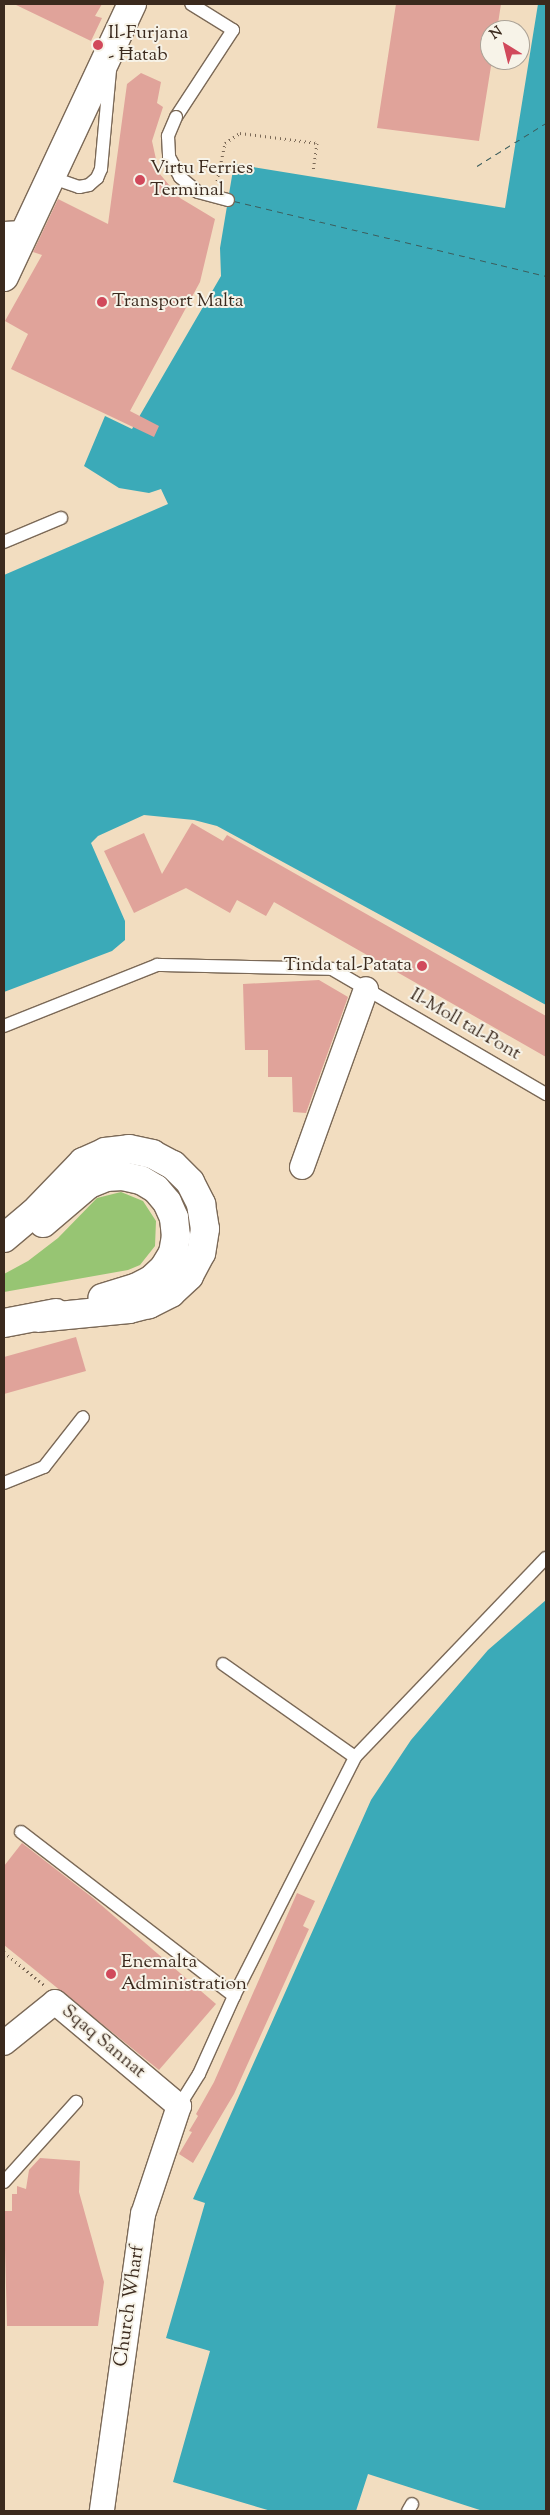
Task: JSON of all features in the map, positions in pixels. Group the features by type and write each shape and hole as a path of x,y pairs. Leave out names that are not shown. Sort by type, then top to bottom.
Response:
{"main road":[{"path":"4,277 13,233 50,177 112,42 132,4"},
{"path":"4,1238 34,1214 83,1162 105,1152 129,1149 152,1154 173,1165 190,1182 201,1204 205,1229 201,1254 189,1276 171,1293 148,1304 129,1309 4,1323"},
{"path":"4,1246 41,1224 89,1184 106,1177 123,1176 141,1180 156,1189 168,1202 174,1218 176,1236 173,1253 164,1268 151,1280 38,1318"}],"street":[{"path":"302,1167 366,989"},
{"name":"Sqaq Sannat","path":"4,2043 56,2002 179,2106"},
{"name":"Church Wharf","path":"102,2511 143,2214 179,2106"}],"lane":[{"path":"191,4 233,30 176,117 168,136 169,157 180,178 198,192 228,200"},
{"path":"50,177 83,187 94,182 99,174 112,42"},
{"path":"4,542 61,518"},
{"name":"Il-Moll tal-Pont","path":"4,1026 157,965 332,969 546,1094"},
{"path":"4,1483 44,1468 83,1417"},
{"path":"179,2106 199,2074 234,1996 355,1757 546,1558"},
{"path":"223,1664 355,1757"},
{"path":"21,1832 234,1996"},
{"path":"4,2182 76,2102"}],"path":[{"path":"217,179 224,143 240,133 316,142 313,171"},
{"path":"4,1952 52,1991"}],"green space":[{"path":"121,1192 143,1201 156,1221 155,1246 140,1265 128,1270 4,1292 4,1274 28,1261 58,1238 97,1198"}],"water":[{"path":"538,4 546,4 546,1005 217,826 194,820 144,815 98,836 91,843 125,921 125,940 112,951 4,992 4,575 168,504 161,489 149,493 119,488 84,466 105,416 132,429 221,276 220,248 234,164 505,208 527,70 530,70 530,53"},
{"path":"546,1600 546,2511 483,2511 368,2474 356,2511 271,2511 173,2482 210,2351 166,2338 205,2203 193,2199 371,1800 411,1740 488,1650"}],"building":[{"path":"14,4 102,4 95,16 102,18 91,41"},
{"path":"396,4 501,4 499,20 480,20 480,70 490,70 479,141 377,128"},
{"path":"141,73 161,82 157,103 163,107 152,141 159,173 180,198 215,219 200,282 130,411 159,426 154,437 11,369 28,334 5,321 42,255 33,252 58,199 108,224 127,84"},
{"name":"Tinda tal-Patata","path":"192,823 223,841 227,835 546,1016 546,1057 274,902 266,916 237,900 230,913 186,888 134,913 104,851 144,833 162,874"},
{"path":"319,980 348,997 306,1113 293,1112 292,1077 268,1077 268,1050 245,1050 243,984"},
{"path":"76,1337 86,1371 4,1394 4,1357"},
{"name":"Enemalta Administration","path":"22,1843 93,1898 216,2004 159,2070 4,1945 4,1866"},
{"path":"297,1893 315,1901 303,1926 309,1929 234,2094 193,2163 179,2154 192,2132 189,2131 198,2116 196,2114 214,2082"},
{"path":"40,2158 80,2161 79,2192 104,2282 98,2326 7,2326 4,2211 12,2211 12,2194 17,2194 17,2186 26,2189 29,2170"}],"ferry route":[{"path":"477,166 546,123"},
{"path":"234,201 546,276"}],"place":[{"name":"Il-Furjana - Ħatab","path":"98,45"},
{"name":"Virtu Ferries Terminal","path":"140,180"},
{"name":"Transport Malta","path":"102,302"},
{"name":"Tinda tal-Patata","path":"422,966"},
{"name":"Enemalta Administration","path":"111,1974"}]}
